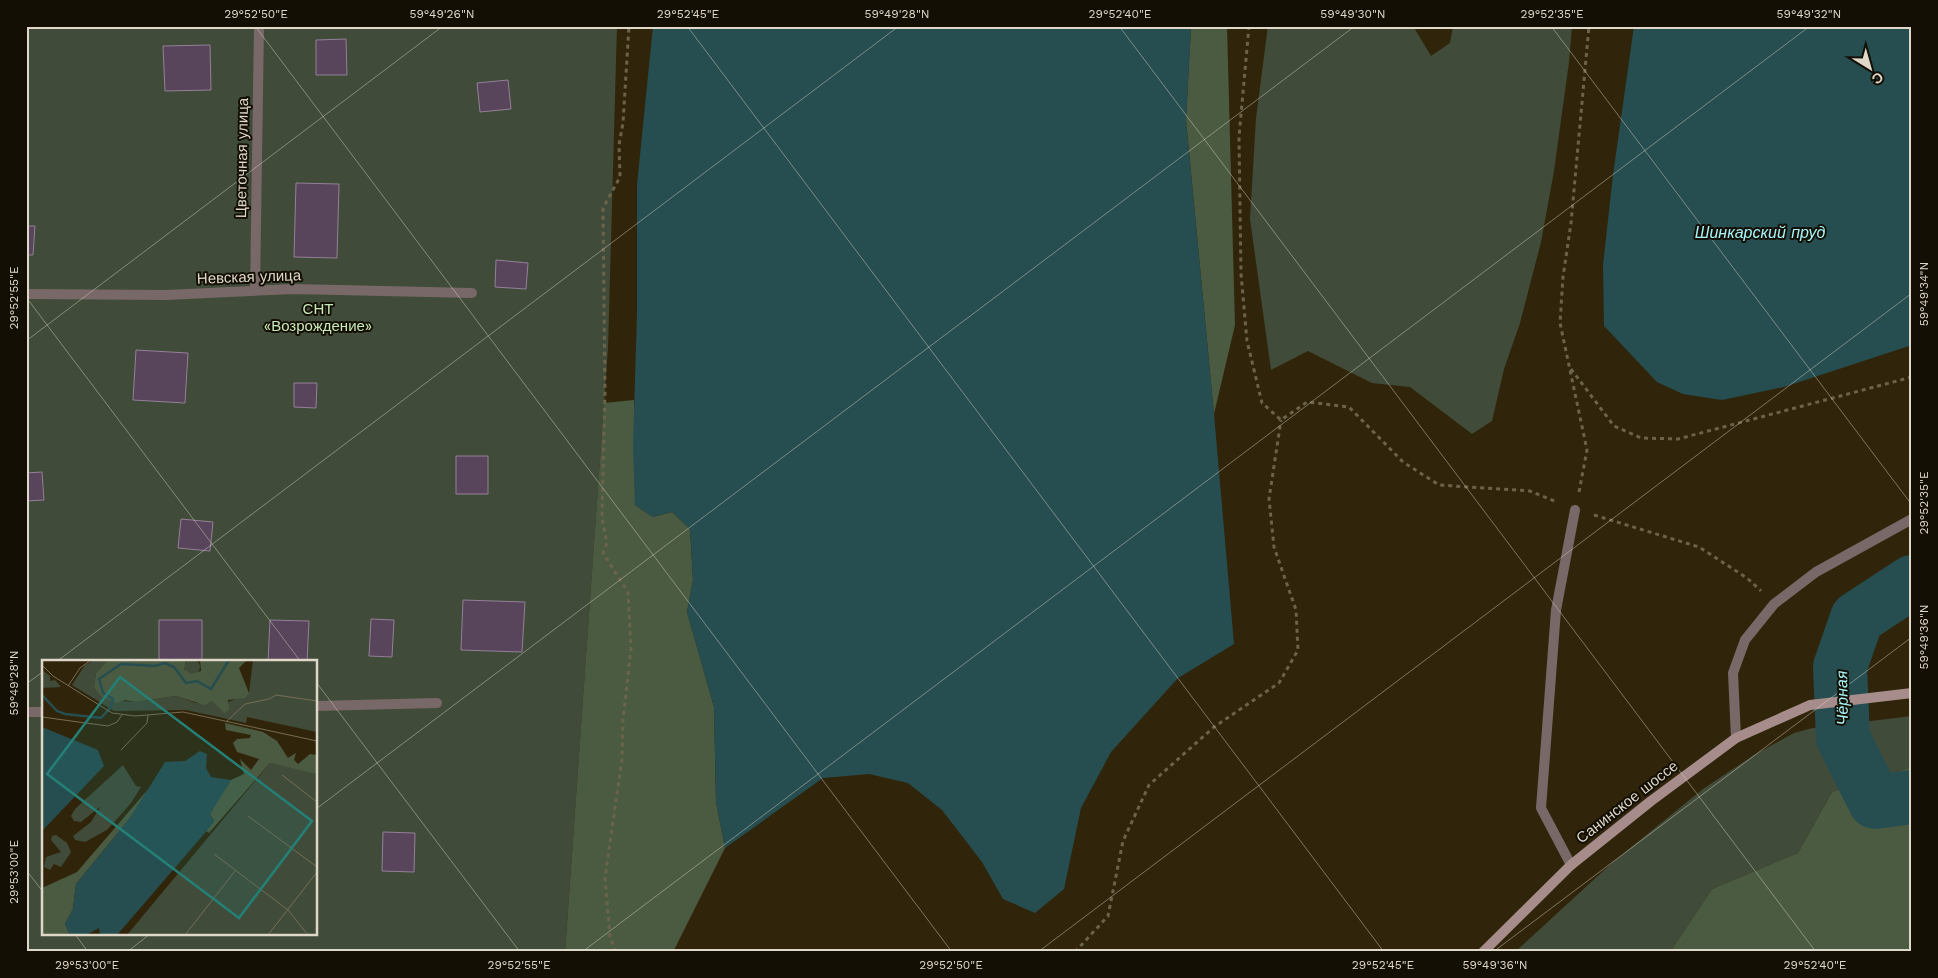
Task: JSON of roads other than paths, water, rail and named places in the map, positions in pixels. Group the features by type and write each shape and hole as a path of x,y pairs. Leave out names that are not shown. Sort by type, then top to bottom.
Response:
{"street":[{"name":"Цветочная улица","path":"255,291 258,26"},
{"name":"Невская улица","path":"26,294 166,295 293,289 472,293"},
{"path":"1572,865 1541,808 1556,610 1575,510"},
{"path":"1736,738 1733,673 1745,640 1774,604 1816,572 1912,519"},
{"name":"Санинское шоссе","path":"1483,952 1572,865 1651,801 1736,738 1810,705 1912,693"},
{"path":"318,706 437,703"},
{"path":"26,712 42,712"}],"water":[{"path":"653,26 1191,26 1186,121 1234,644 1178,678 1111,752 1081,808 1064,889 1035,913 1003,899 982,862 942,810 908,783 869,774 823,778 725,848 716,802 714,707 687,612 693,580 690,529 672,512 653,517 635,505 633,446 637,314 637,185"},
{"name":"Шинкарский пруд","path":"1634,26 1912,26 1912,345 1784,387 1722,400 1683,394 1657,382 1604,326 1603,265 1613,175"}],"waterway":[{"name":"Чёрная","path":"1912,582 1857,618 1840,667 1843,738 1875,802 1912,797"}],"park label":[{"name":"СНТ «Возрождение»","path":"318,318"}]}
